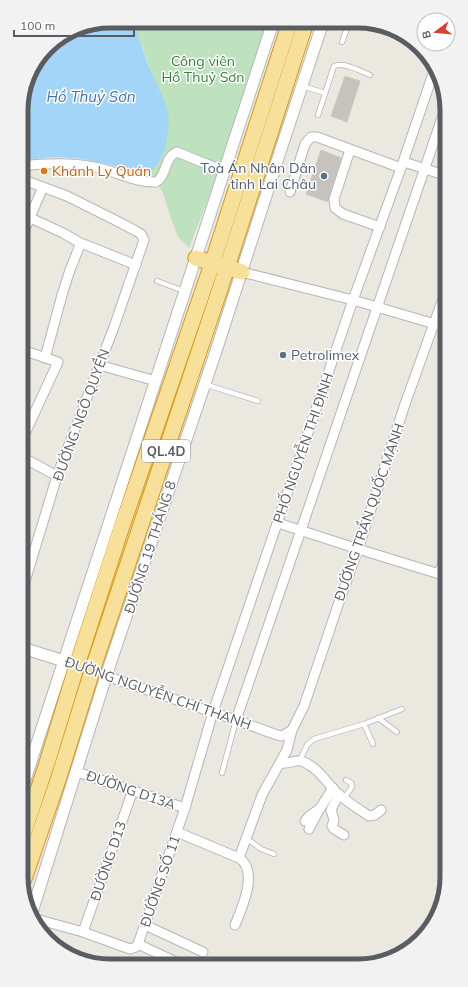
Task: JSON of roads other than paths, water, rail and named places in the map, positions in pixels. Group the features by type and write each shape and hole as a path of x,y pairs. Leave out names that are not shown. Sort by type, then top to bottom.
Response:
{"highway":[{"name":"ĐƯỜNG 19 THÁNG 8","path":"28,867 92,671 179,414 219,266 288,28"},
{"name":"ĐƯỜNG 19 THÁNG 8","path":"28,820 46,766 71,663 219,266 304,28"},
{"path":"196,258 242,272"}],"street":[{"name":"ĐƯỜNG 19 THÁNG 8","path":"28,774 71,663 120,486 186,291 271,28"},
{"name":"ĐƯỜNG 19 THÁNG 8","path":"34,907 106,676 242,272 321,28"},
{"name":"PHỐ NGUYỄN THỊ ĐỊNH","path":"213,712 353,300 432,76"},
{"name":"PHỐ NGUYỄN THỊ ĐỊNH","path":"236,720 440,124"},
{"path":"290,192 308,138 317,137 350,150 402,165 425,168 440,174"},
{"path":"350,150 334,199 335,208 343,214 380,227"},
{"path":"28,166 62,164 87,165 140,180 156,182 162,176 170,157 177,152 224,171"},
{"path":"28,181 43,187 28,211"},
{"name":"ĐƯỜNG NGÔ QUYỀN","path":"28,572 57,476 143,244 143,237 136,231 67,196 43,187"},
{"path":"28,217 63,233 82,244 136,265"},
{"path":"46,358 55,320 70,270 79,247 82,244"},
{"path":"242,272 353,300 440,326"},
{"name":"ĐƯỜNG TRẦN QUỐC MẠNH","path":"239,858 262,795 287,750 292,730 304,706 440,307"},
{"path":"28,352 58,362 28,427"},
{"path":"99,365 156,381"},
{"path":"28,460 57,476"},
{"path":"278,523 440,574"},
{"name":"ĐƯỜNG NGUYỄN CHÍ THANH","path":"28,650 71,663 277,735 282,736 292,730"},
{"name":"ĐƯỜNG SỐ 11","path":"40,920 83,932 130,949 136,947 185,808 213,712"},
{"path":"280,763 286,764 300,760 313,768 338,793 369,816 375,815 381,810"},
{"name":"ĐƯỜNG D13A","path":"77,772 185,808"},
{"name":"ĐƯỜNG D13","path":"83,932 133,790"},
{"path":"307,825 319,810 338,793"},
{"path":"338,793 331,810 334,820 332,826 344,835"},
{"path":"177,832 239,858 246,864 248,868 248,880 245,898 235,925"},
{"path":"145,925 203,952"},
{"path":"138,944 172,959"}],"lane":[{"path":"342,42 346,28"},
{"path":"318,115 334,66 337,65 348,67 370,75"},
{"path":"302,86 324,93"},
{"path":"158,281 186,291"},
{"path":"204,384 258,401"},
{"path":"300,760 307,745 314,739 364,724 402,709"},
{"path":"378,718 397,732"},
{"path":"222,773 236,720"},
{"path":"364,724 372,744"},
{"path":"338,793 352,786 351,783 346,780"},
{"path":"246,838 261,849 274,854"}],"water":[{"name":"Hồ Thuỷ Sơn","path":"105,28 137,28 144,54 165,103 169,119 165,147 158,164 153,170 147,173 137,173 102,163 74,158 56,157 28,160 28,105 34,79 45,60 56,48 79,34"}],"place":[{"name":"Khánh Ly Quán","path":"44,171"},
{"name":"Toà Án Nhân Dân tỉnh Lai Châu","path":"324,176"},
{"name":"Petrolimex","path":"283,355"}],"park label":[{"name":"Công viên Hồ Thuỷ Sơn","path":"203,70"}]}
